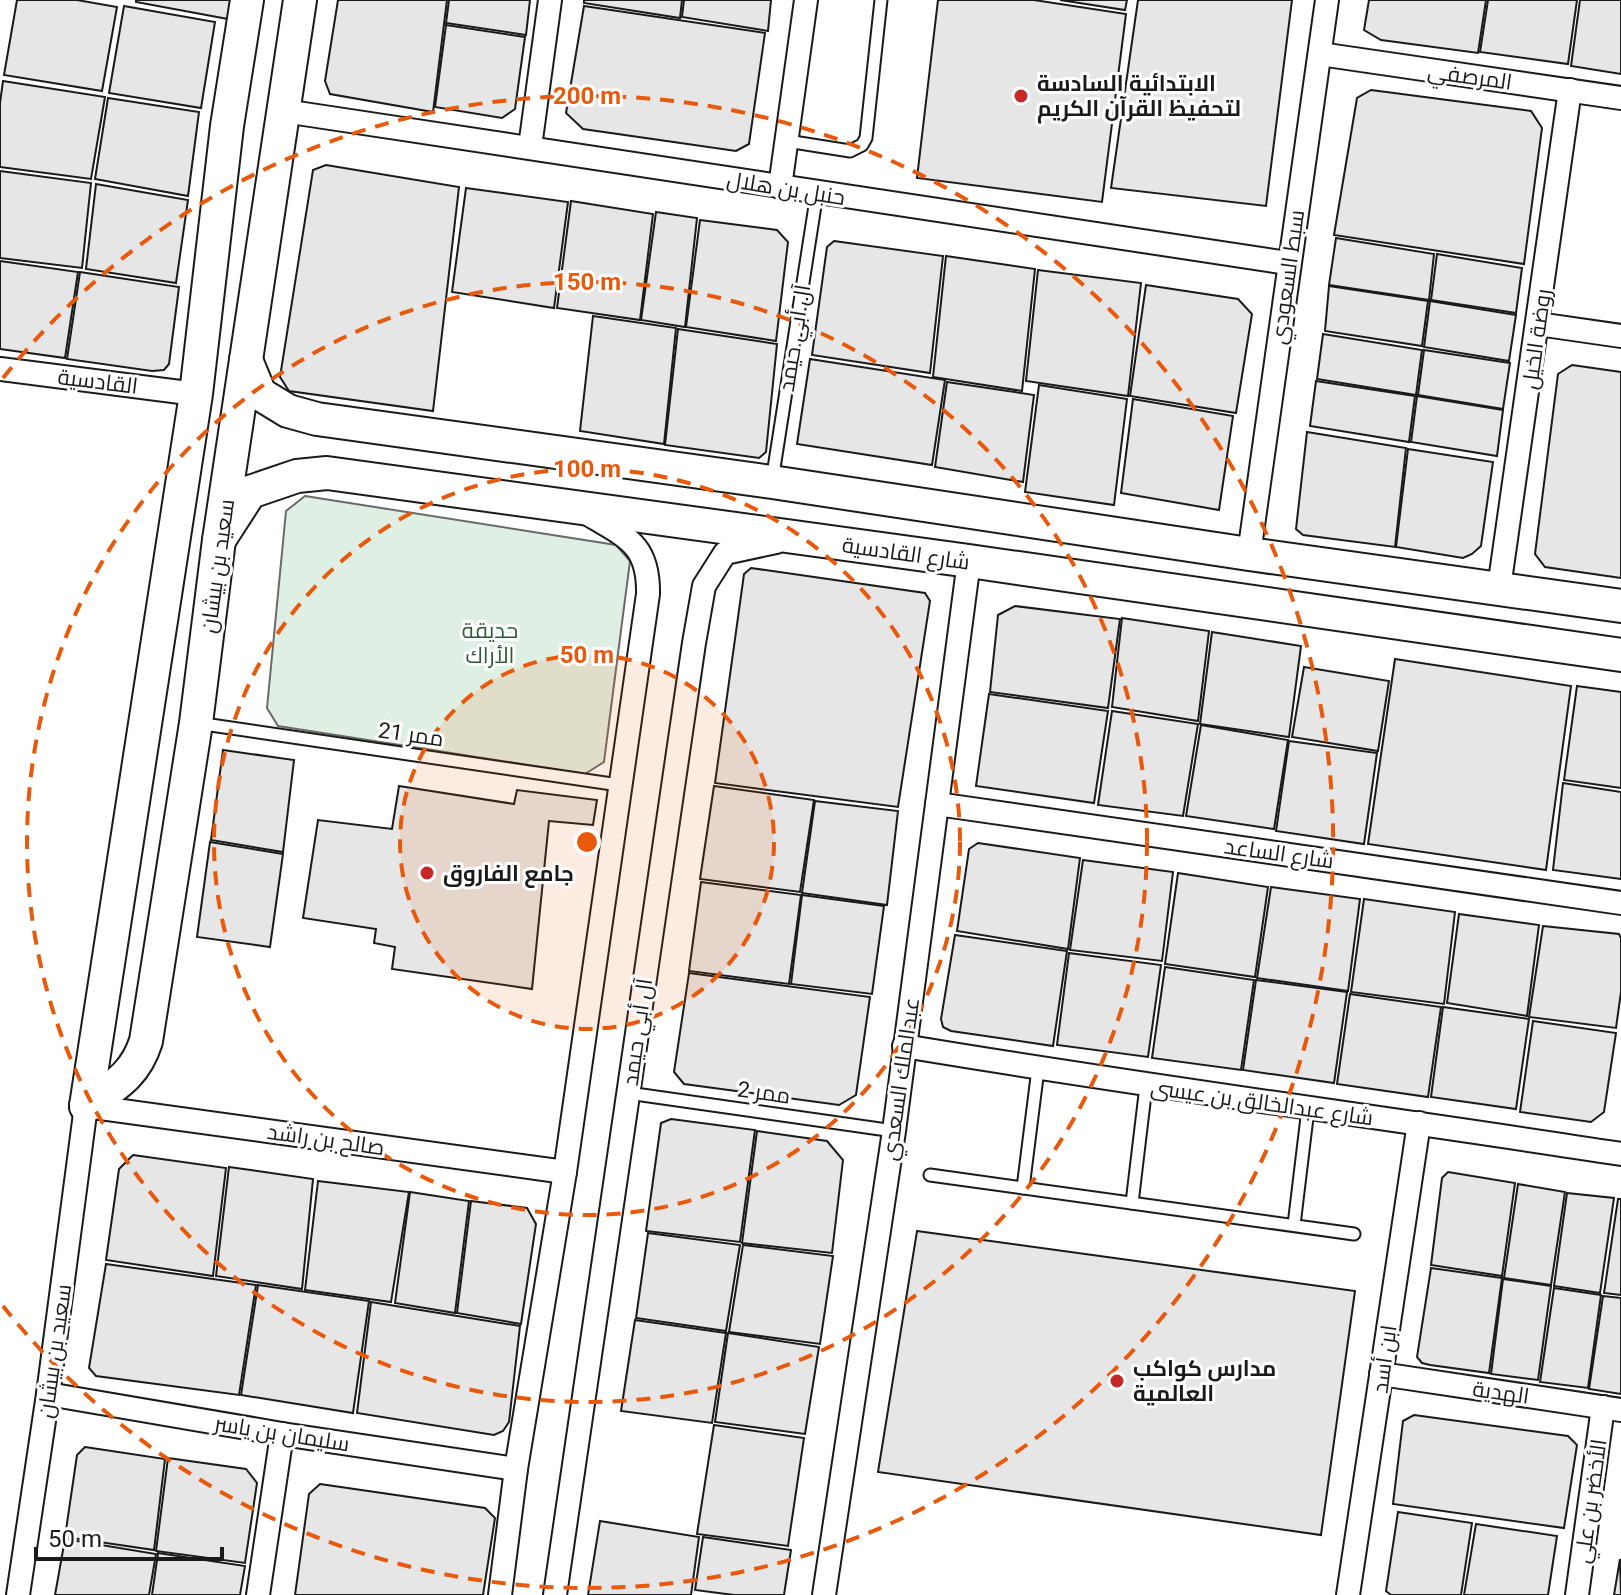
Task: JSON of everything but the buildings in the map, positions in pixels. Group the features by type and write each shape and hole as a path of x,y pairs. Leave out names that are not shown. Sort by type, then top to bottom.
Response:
{"street":[{"name":"سعيد بن بيشان","path":"18,1595 86,1106 196,394 227,126 247,0"},
{"name":"سعيد بن بيشان","path":"86,1106 124,1079 140,1062 146,1041 196,723 219,540 300,0"},
{"path":"530,147 550,0"},
{"path":"780,187 806,0"},
{"name":"سبط السعودي","path":"1249,554 1327,0"},
{"name":"المرصفي","path":"1320,54 1621,98"},
{"name":"روضة الخيل","path":"1499,588 1570,90"},
{"name":"حنبل بن هلال","path":"284,111 1288,263"},
{"path":"1538,324 1621,336"},
{"path":"246,360 260,394 288,411 317,419 1621,606"},
{"name":"القادسية","path":"0,369 196,394"},
{"name":"شارع القادسية","path":"219,540 250,492 297,476 327,473 1621,655"},
{"path":"500,1595 516,1469 565,1172 648,578 642,554 634,542 577,508"},
{"name":"آل أبي حيمد","path":"555,1595 704,586 725,553 751,545 802,538"},
{"name":"عبدالملك السعدي","path":"824,1595 894,1131 969,561"},
{"name":"شارع الساعد","path":"937,804 1621,903"},
{"name":"شارع عبدالخالق بن عيسى","path":"904,1046 1146,1086 1621,1154"},
{"name":"صالح بن راشد","path":"86,1106 565,1172"},
{"name":"ابن أسد","path":"1348,1595 1419,1123"},
{"name":"الهدية","path":"1381,1374 1612,1408"},
{"name":"سليمان بن ياسر","path":"48,1394 282,1434 516,1469"},
{"name":"الأخضر بن علي","path":"1577,1595 1612,1408"},
{"path":"258,1595 282,1434"}],"lane":[{"path":"787,141 850,151 862,145 866,138 881,0"},
{"name":"آل أبي حيمد","path":"772,482 817,193"},
{"name":"ممر 21","path":"196,723 619,785"},
{"path":"1023,1188 1038,1069"},
{"path":"1132,1203 1146,1086"},
{"name":"ممر 2","path":"628,1093 894,1131"},
{"path":"1294,1225 1308,1109"},
{"path":"930,1175 1354,1234"}],"green space":[{"name":"حديقة الأراك","path":"305,496 616,545 630,561 604,762 585,774 278,726 267,708 286,511"}],"place":[{"name":"الابتدائية السادسة لتحفيظ القرآن الكريم","path":"1021,96"},
{"name":"جامع الفاروق","path":"427,873"},
{"name":"مدارس كواكب العالمية","path":"1117,1381"}]}
